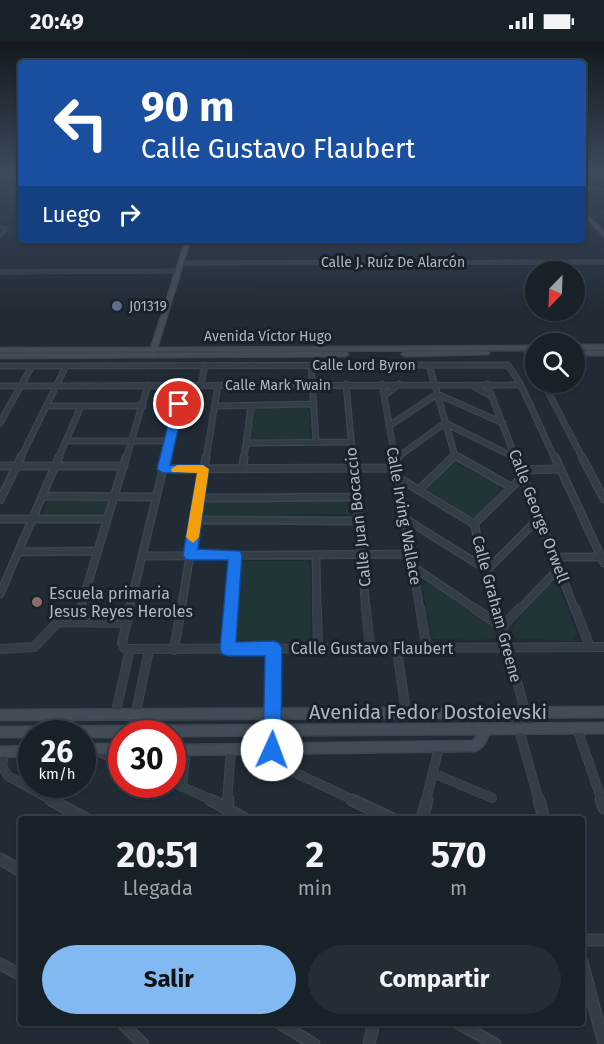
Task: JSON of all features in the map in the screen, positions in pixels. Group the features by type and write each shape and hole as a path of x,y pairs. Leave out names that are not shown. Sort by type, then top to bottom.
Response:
{"street":[{"path":"591,219 604,235"},
{"path":"0,227 6,229 0,236"},
{"path":"153,352 187,243"},
{"name":"Calle J. Ruíz De Alarcón","path":"181,263 604,262"},
{"path":"0,272 179,271"},
{"path":"586,347 604,347"},
{"path":"586,347 590,353"},
{"name":"Avenida Víctor Hugo","path":"0,350 525,351"},
{"name":"Avenida Víctor Hugo","path":"0,356 153,352"},
{"path":"585,353 604,353"},
{"path":"201,385 205,365"},
{"path":"311,365 316,442"},
{"path":"429,365 454,456 511,487"},
{"name":"Calle Lord Byron","path":"0,366 505,365 512,368 521,385 603,560"},
{"path":"0,423 32,366"},
{"path":"0,500 66,366"},
{"name":"Calle Juan Bocaccio","path":"346,384 370,649"},
{"name":"Calle Irving Wallace","path":"382,384 427,648"},
{"path":"384,396 400,384"},
{"path":"470,384 492,396"},
{"name":"Calle George Orwell","path":"488,384 590,647"},
{"path":"77,621 148,385"},
{"path":"174,650 218,385"},
{"name":"Calle Mark Twain","path":"0,386 521,385"},
{"path":"115,715 130,650 123,646 126,623 144,556 183,386"},
{"path":"549,393 604,499"},
{"path":"437,394 502,423"},
{"path":"389,426 437,394"},
{"path":"215,406 314,404"},
{"path":"47,406 142,406"},
{"path":"0,594 81,406"},
{"path":"243,469 251,406"},
{"path":"446,423 516,459"},
{"path":"394,460 446,423"},
{"path":"66,441 170,441"},
{"path":"246,443 351,442"},
{"path":"420,489 454,456"},
{"path":"0,466 124,466"},
{"path":"163,469 396,468"},
{"path":"522,473 560,470"},
{"name":"Calle Graham Greene","path":"474,524 522,473"},
{"name":"Calle Graham Greene","path":"397,477 474,524 508,649 542,816"},
{"path":"42,496 156,497"},
{"path":"199,498 355,497"},
{"path":"404,518 487,570 539,518"},
{"path":"0,519 107,519"},
{"path":"195,520 358,521"},
{"path":"18,552 96,552"},
{"path":"228,649 235,555"},
{"path":"316,555 318,648"},
{"path":"144,556 410,555"},
{"path":"555,557 603,560"},
{"path":"412,566 502,627 559,568"},
{"path":"0,649 34,647 58,622 126,623"},
{"name":"Calle Gustavo Flaubert","path":"130,650 604,647"},
{"path":"274,648 273,759 284,769 386,816"},
{"path":"397,649 406,713"},
{"path":"135,720 149,650"},
{"name":"Avenida Fedor Dostoievski","path":"0,715 604,712"},
{"path":"577,728 604,808"},
{"name":"Avenida Fedor Dostoievski","path":"186,731 604,728"},
{"path":"186,750 475,747 482,739 486,729"},
{"name":"Avenida Fedor Dostoievski","path":"0,732 108,731"},
{"path":"423,816 439,747"},
{"path":"227,808 231,750"},
{"path":"18,751 2,752 2,767 8,776 81,816"},
{"path":"433,773 492,798"},
{"path":"186,787 240,816"},
{"path":"0,859 18,869"},
{"path":"585,940 604,940"},
{"path":"0,964 18,974"},
{"path":"585,973 604,1044"},
{"path":"125,1026 143,1044"},
{"path":"284,1026 314,1044"},
{"path":"369,1044 373,1026"},
{"path":"463,1026 495,1044"}],"shaded area":[{"path":"256,408 306,408 309,410 310,438 252,440 250,438"},
{"path":"452,463 498,485 500,489 475,517 469,516 427,489"},
{"path":"53,499 106,499 107,502 105,513 100,515 42,516 48,501"},
{"path":"209,501 344,501 350,504 350,514 206,516 202,513 204,505"},
{"path":"244,561 306,561 310,565 311,637 305,643 241,640 235,637 240,564"},
{"path":"427,582 495,629 496,638 433,639 422,586"},
{"path":"550,583 558,585 577,634 573,641 515,638 511,628"}],"slow traffic":[{"path":"177,469 203,469 193,537"}],"place":[{"name":"J01319","path":"117,306"},
{"name":"Escuela primaria Jesus Reyes Heroles","path":"37,602"}],"route":[{"path":"179,404 163,469 203,469 190,555 235,555 228,649 274,648 272,750"}]}
